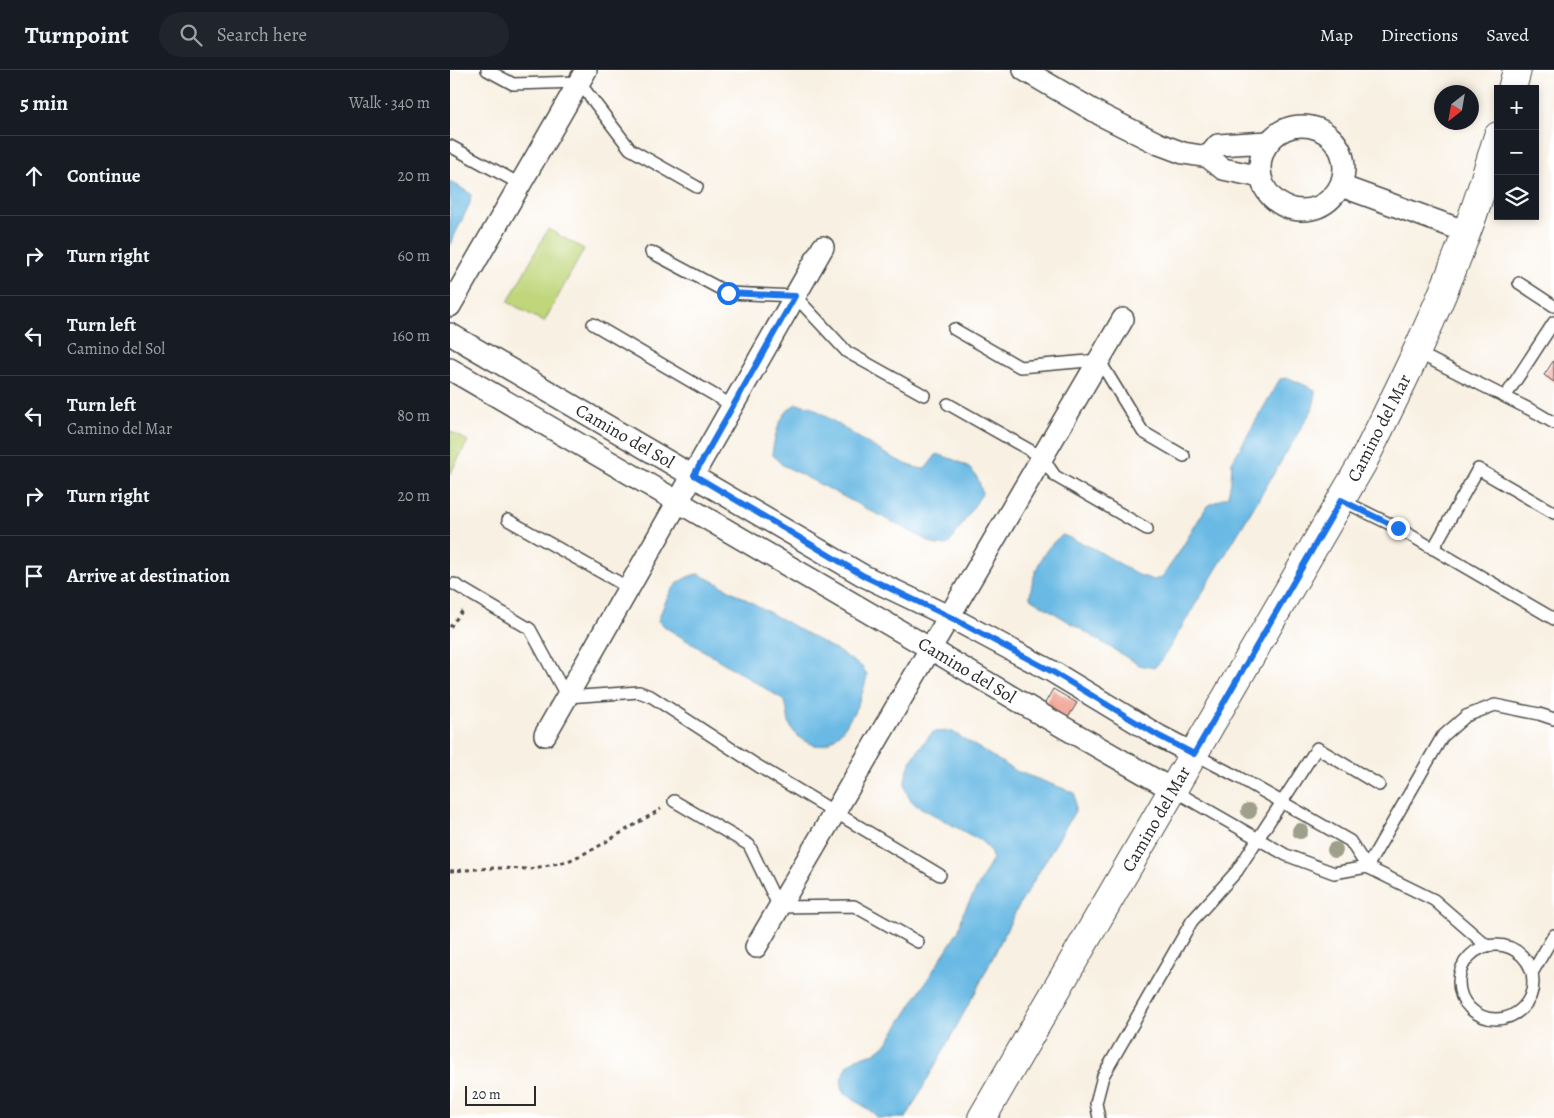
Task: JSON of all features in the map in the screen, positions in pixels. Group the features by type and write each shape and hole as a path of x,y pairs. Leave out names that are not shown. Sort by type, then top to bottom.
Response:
{"street":[{"path":"1024,70 1103,116 1159,144 1183,153 1208,157 1223,169 1261,177"},
{"path":"1513,85 1517,70"},
{"path":"450,306 582,76"},
{"path":"1300,125 1324,132 1334,140 1341,151 1344,162 1344,175 1341,186 1334,196 1325,204 1314,209 1290,209 1279,204 1270,196 1261,177 1259,163 1262,152 1268,142 1276,134 1287,128 1300,125"},
{"path":"1208,157 1218,145 1268,142"},
{"name":"Camino del Mar","path":"982,1118 1362,464 1416,352 1467,232 1494,148"},
{"path":"1341,186 1467,232"},
{"path":"545,735 823,247"},
{"path":"756,947 1123,319"},
{"name":"Camino del Sol","path":"450,334 864,576 950,617 1053,672 1159,736 1194,754"},
{"name":"Camino del Sol","path":"450,369 1173,790"}],"lane":[{"path":"487,70 514,84 582,76 630,148 697,187"},
{"path":"450,146 520,184"},
{"path":"651,252 728,293 795,296 847,352 924,395"},
{"path":"1519,283 1554,306"},
{"path":"1505,397 1554,322"},
{"path":"594,324 733,406"},
{"path":"954,329 1020,367 1099,360 1143,432 1184,456"},
{"path":"1416,352 1554,424"},
{"path":"948,404 1042,457 1055,476 1147,529"},
{"path":"1433,549 1478,470 1554,513"},
{"path":"1341,500 1398,528 1554,618"},
{"path":"508,520 629,588"},
{"path":"454,584 530,629 567,697 639,692 652,697 758,766 940,875"},
{"path":"1367,868 1442,737 1466,716 1495,705 1539,714 1554,720"},
{"path":"1099,1118 1096,1103 1103,1076 1192,921 1237,871 1317,748 1379,785"},
{"path":"1194,754 1282,801 1350,841 1367,868 1434,900 1487,946"},
{"path":"1173,790 1286,855 1334,873 1367,868"},
{"path":"674,801 749,846 779,907 854,906 918,942"},
{"path":"1532,973 1554,935"},
{"path":"1500,945 1512,948 1527,961 1532,973 1533,986 1530,998 1520,1010 1510,1016 1497,1019 1484,1016 1473,1010 1465,1001 1460,989 1460,976 1464,964 1475,951 1487,946 1500,945"}],"path":[{"path":"450,871 494,868 530,869 568,861 594,850 674,801"}],"green space":[{"path":"548,229 584,249 544,322 508,302"},
{"path":"450,431 468,441 450,474"}],"water":[{"path":"450,181 471,194 470,203 450,245"},
{"path":"1289,378 1315,390 1312,410 1162,660 1154,668 1139,665 1030,598 1039,563 1056,540 1063,535 1093,548 1139,575 1154,580 1162,577 1207,506 1228,496 1232,462 1280,379"},
{"path":"796,404 810,406 884,453 914,467 925,469 937,454 967,466 977,477 982,494 949,544 936,545 781,464 772,454 775,440 782,419 790,408"},
{"path":"698,574 836,650 862,667 867,674 858,704 845,726 830,742 817,745 799,737 790,724 786,706 781,698 658,621 664,605 676,585 689,576"},
{"path":"951,731 1016,771 1075,793 1075,811 1017,909 976,991 906,1118 878,1118 843,1092 841,1079 848,1065 856,1058 875,1053 887,1043 959,930 963,913 993,859 989,849 981,841 916,805 909,797 905,788 908,768 926,739 933,732"}],"building":[{"path":"1554,360 1554,382 1544,375"},
{"path":"1053,689 1077,703 1067,719 1044,705"}],"route":[{"path":"728,293 795,296 694,475 864,576 950,617 1053,672 1159,736 1194,754 1341,500 1398,528"}]}
